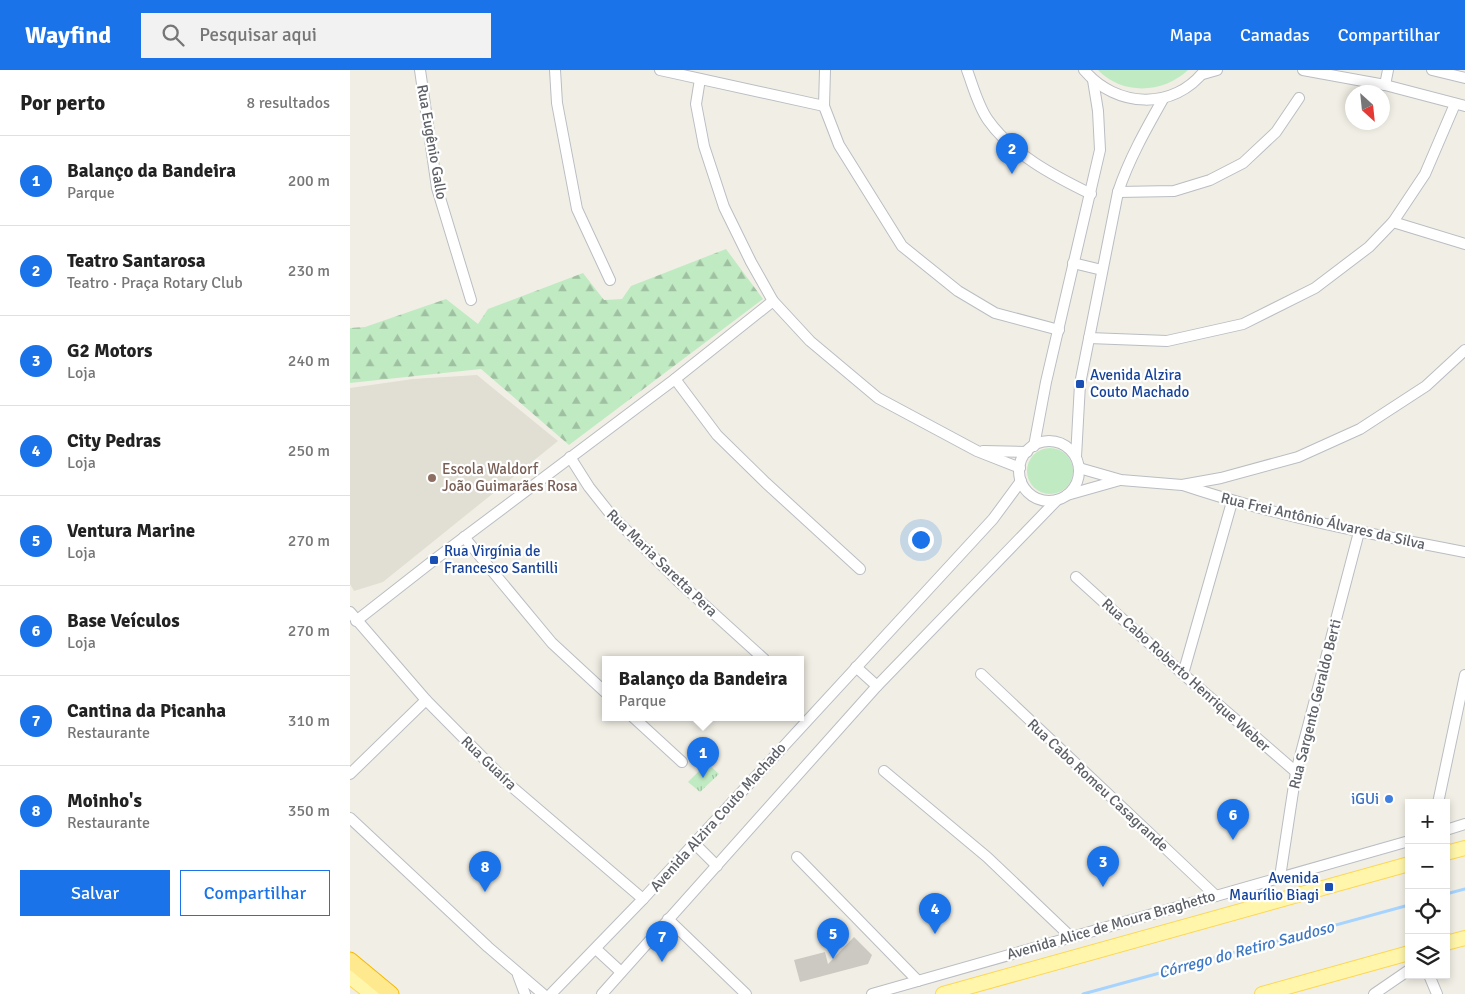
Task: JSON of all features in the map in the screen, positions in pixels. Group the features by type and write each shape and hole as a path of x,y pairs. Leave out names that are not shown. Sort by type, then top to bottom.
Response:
{"highway":[{"path":"350,960 391,994"}],"main road":[{"path":"1450,852 1465,848"},
{"path":"943,994 1405,865"},
{"path":"1450,942 1465,938"},
{"path":"1262,994 1405,954"},
{"path":"350,977 372,994"}],"street":[{"name":"Rua Eugênio Gallo","path":"420,70 437,188 470,300"},
{"path":"555,70 557,103 577,209 610,280"},
{"path":"660,70 824,106"},
{"path":"824,70 824,106 839,145 902,246 958,291 995,313 1059,330"},
{"path":"967,70 975,93 988,120 1011,145 1056,177 1090,194"},
{"path":"1084,70 1093,80 1114,94 1138,100 1163,98 1184,88 1204,72 1217,70"},
{"path":"1304,70 1385,85 1388,70"},
{"path":"1432,70 1462,75"},
{"path":"700,79 696,104 704,146 724,207 750,262 774,301 810,341 878,398 977,451 1020,468"},
{"path":"1030,449 1100,150 1098,112 1093,80"},
{"path":"1089,338 1167,342 1243,324 1316,288 1369,247 1393,222 1425,174 1460,105 1390,86"},
{"path":"1062,497 1077,483 1079,468 1076,457 1080,384 1118,192 1140,140 1163,98"},
{"path":"1118,192 1174,191 1210,180 1243,163 1276,132 1299,98"},
{"path":"1393,222 1465,244"},
{"path":"1073,264 1102,270"},
{"path":"356,621 774,301"},
{"path":"1079,468 1121,480 1182,485 1221,478 1298,457 1360,429 1426,386 1465,350"},
{"path":"674,379 717,435 766,483 860,569"},
{"path":"1076,457 1068,448 1058,442 1045,441 1030,449 1023,457 1020,468 1021,481 1032,495 1048,501 1121,480"},
{"path":"977,451 1030,449"},
{"name":"Rua Maria Saretta Pera","path":"570,457 589,487 612,516 678,581 761,656"},
{"name":"Avenida Alzira Couto Machado","path":"551,994 643,899 993,519 1021,481"},
{"name":"Rua Frei Antônio Álvares da Silva","path":"1182,485 1232,502 1359,532 1465,552"},
{"name":"Avenida Alzira Couto Machado","path":"602,994 878,686 1062,497"},
{"path":"1183,674 1232,502"},
{"name":"Rua Sargento Geraldo Berti","path":"1280,877 1296,772 1359,532"},
{"path":"464,537 552,643 602,688"},
{"name":"Rua Cabo Roberto Henrique Weber","path":"1076,577 1183,674 1296,772"},
{"name":"Rua Guaíra","path":"350,612 426,700 511,786 643,899"},
{"path":"856,667 878,686"},
{"name":"Rua Cabo Romeu Casagrande","path":"981,674 1216,896"},
{"path":"1439,799 1465,675"},
{"path":"350,774 426,700"},
{"path":"637,721 682,762"},
{"path":"884,771 987,857 1070,937"},
{"path":"350,818 488,947 543,994"},
{"path":"1450,829 1465,824"},
{"name":"Avenida Alice de Moura Braghetto","path":"872,994 1405,842"},
{"path":"694,843 717,866"},
{"path":"797,857 918,981"},
{"path":"668,919 744,993"},
{"path":"596,949 621,972"},
{"path":"517,972 525,994"},
{"path":"1374,994 1405,973"},
{"path":"1431,979 1437,994"}],"shaded area":[{"name":"Escola Waldorf João Guimarães Rosa","path":"477,375 558,441 383,582 354,591 350,584 350,388 413,379"}],"green space":[{"path":"1098,70 1188,70 1178,78 1167,83 1156,87 1143,88 1119,84"},
{"path":"726,249 763,299 569,445 481,369 350,383 350,328 365,327 446,299 478,324 488,309 583,273 604,300 622,299 631,286"},
{"path":"1055,448 1059,449 1069,458 1072,462 1072,480 1063,490 1055,494 1045,494 1037,490 1028,480 1027,466 1031,458 1041,449"},
{"path":"707,763 719,774 700,792 688,782"}],"building":[{"path":"854,937 872,955 868,964 800,982 794,960 825,952 828,964"}],"waterway":[{"name":"Córrego do Retiro Saudoso","path":"1450,893 1465,889"},
{"name":"Córrego do Retiro Saudoso","path":"1083,994 1405,906"}],"place":[{"name":"Teatro Santarosa","path":"1012,174"},
{"name":"Avenida Alzira Couto Machado","path":"1080,384"},
{"name":"Escola Waldorf João Guimarães Rosa","path":"432,478"},
{"name":"Rua Virgínia de Francesco Santilli","path":"434,560"},
{"name":"Balanço da Bandeira","path":"703,778"},
{"name":"iGUi","path":"1389,799"},
{"name":"Base Veículos","path":"1233,840"},
{"name":"G2 Motors","path":"1103,887"},
{"name":"Avenida Maurílio Biagi","path":"1329,887"},
{"name":"Moinho's","path":"485,892"},
{"name":"City Pedras","path":"935,934"},
{"name":"Ventura Marine","path":"833,959"},
{"name":"Cantina da Picanha","path":"662,962"}]}
